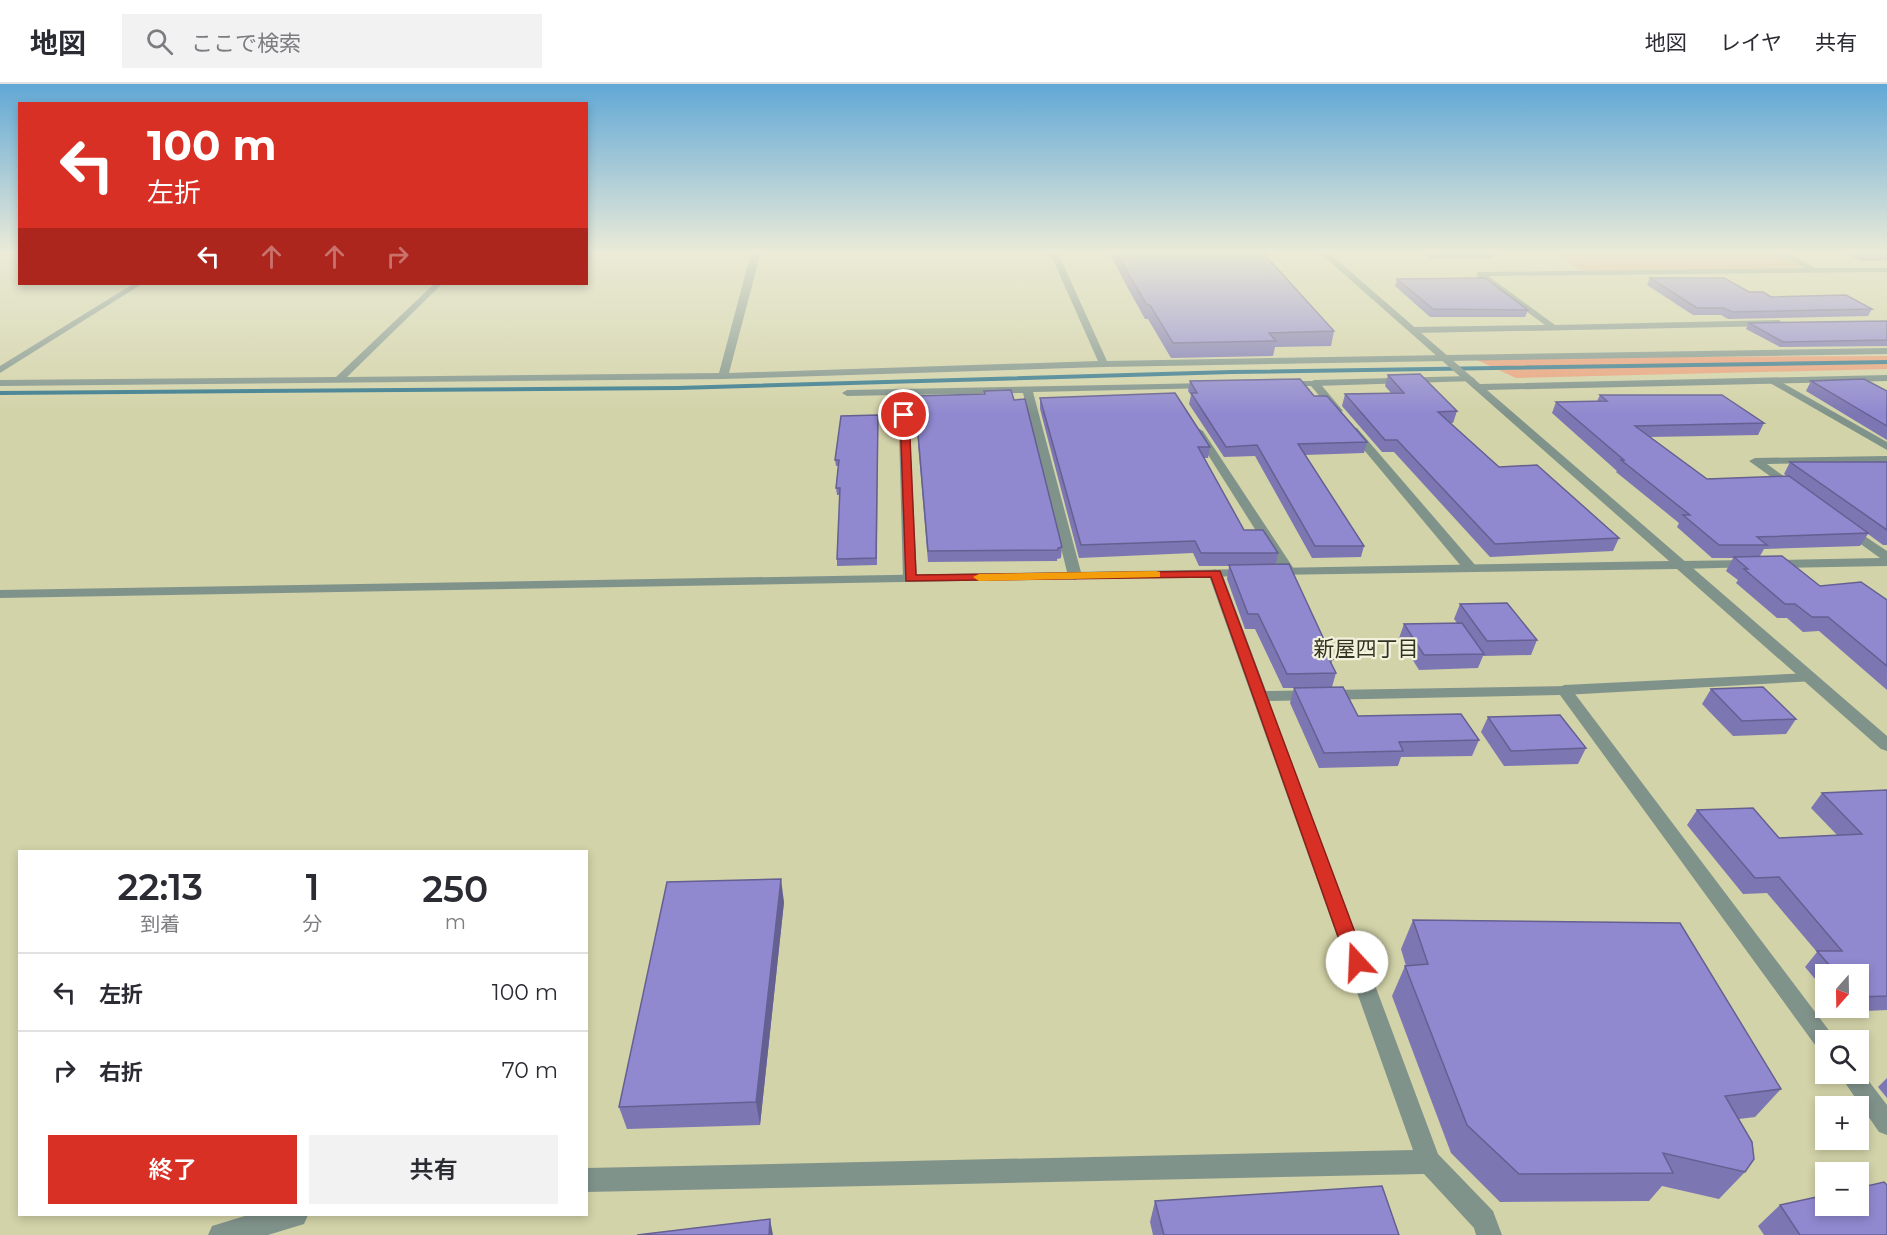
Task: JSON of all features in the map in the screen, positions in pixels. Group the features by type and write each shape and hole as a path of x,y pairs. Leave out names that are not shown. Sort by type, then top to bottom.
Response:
{"street":[{"path":"0,370 102,307"},
{"path":"337,381 414,307"},
{"path":"723,376 742,307"},
{"path":"1078,307 1104,364"},
{"path":"1386,307 1887,745"},
{"path":"1525,307 1552,326"},
{"path":"1413,330 1791,323"},
{"path":"0,383 723,376 1104,364 1887,351"},
{"path":"1270,384 1471,381 1774,381 1887,378"},
{"path":"1774,381 1887,447"},
{"path":"1314,383 1471,569"},
{"path":"847,393 1026,389 1173,391 1225,385"},
{"path":"1026,389 1075,576"},
{"path":"903,392 910,578"},
{"path":"1189,416 1289,572"},
{"path":"1802,495 1755,461 1887,459"},
{"path":"1840,523 1887,557"},
{"path":"0,594 1887,562"},
{"path":"1215,573 1429,1162 1484,1220 1489,1235"},
{"path":"1260,696 1564,690 1810,678"},
{"path":"1564,690 1817,1030"},
{"path":"1857,1084 1887,1124"},
{"path":"588,1180 1429,1162"},
{"path":"221,1235 291,1216"}],"shaded area":[{"path":"1887,356 1887,369 1516,378 1477,360 1489,358"}],"building":[{"path":"1151,307 1312,307 1334,331 1269,333 1276,341 1173,343"},
{"path":"1430,307 1524,307 1528,310 1433,309"},
{"path":"1695,307 1868,307 1872,309 1732,312 1724,308"},
{"path":"1887,321 1887,340 1783,342 1749,323"},
{"path":"1420,374 1457,411 1438,412 1499,467 1537,465 1619,538 1495,544 1397,440 1385,440 1345,394 1404,393 1388,375"},
{"path":"1300,379 1314,396 1327,396 1367,442 1298,444 1364,546 1315,546 1257,445 1226,447 1191,393 1197,393 1190,381"},
{"path":"1864,379 1887,391 1887,426 1811,381"},
{"path":"1011,390 1014,400 1025,399 1062,547 1058,550 928,551 916,410 920,410 918,396 985,394 984,391"},
{"path":"1175,393 1210,447 1198,447 1244,530 1263,530 1278,553 1201,553 1195,541 1081,545 1040,398"},
{"path":"1600,395 1722,395 1764,423 1635,426 1707,479 1789,476 1868,533 1757,537 1767,545 1719,545 1683,515 1690,515 1621,460 1624,460 1556,402 1607,401"},
{"path":"878,415 876,558 837,559 840,488 836,488 839,460 835,460 841,416"},
{"path":"1790,462 1887,462 1887,530"},
{"path":"1782,556 1820,586 1861,582 1887,600 1887,666 1828,617 1812,617 1795,604 1785,604 1744,569 1748,569 1734,557"},
{"path":"1289,564 1333,659 1329,659 1336,673 1287,674 1258,614 1248,614 1229,565"},
{"path":"1507,603 1537,640 1487,641 1460,604"},
{"path":"1462,623 1484,654 1424,655 1404,624"},
{"path":"1343,687 1358,716 1461,714 1479,740 1399,742 1403,751 1324,753 1294,688"},
{"path":"1763,687 1796,719 1742,721 1711,689"},
{"path":"1560,715 1586,748 1511,751 1488,717"},
{"path":"1887,790 1887,996 1869,997 1869,964 1828,964 1817,951 1842,951 1779,877 1755,878 1697,810 1753,808 1779,838 1862,834 1822,793"},
{"path":"781,879 756,1102 619,1107 667,882"},
{"path":"1413,920 1680,923 1781,1089 1725,1096 1752,1142 1754,1159 1745,1172 1663,1153 1673,1173 1519,1174 1467,1125 1405,966 1428,964"},
{"path":"1884,1182 1887,1185 1887,1235 1800,1235 1780,1205 1815,1197 1815,1216 1869,1216 1869,1185"},
{"path":"1382,1186 1399,1235 1164,1235 1155,1201"},
{"path":"770,1219 769,1235 637,1235"}],"waterway":[{"path":"0,393 677,388 1231,372 1887,362"}],"slow traffic":[{"path":"979,577 1156,574"}],"district":[{"name":"新屋四丁目","path":"1366,648"}],"route":[{"path":"904,415 910,578 1215,573 1357,962"}]}
